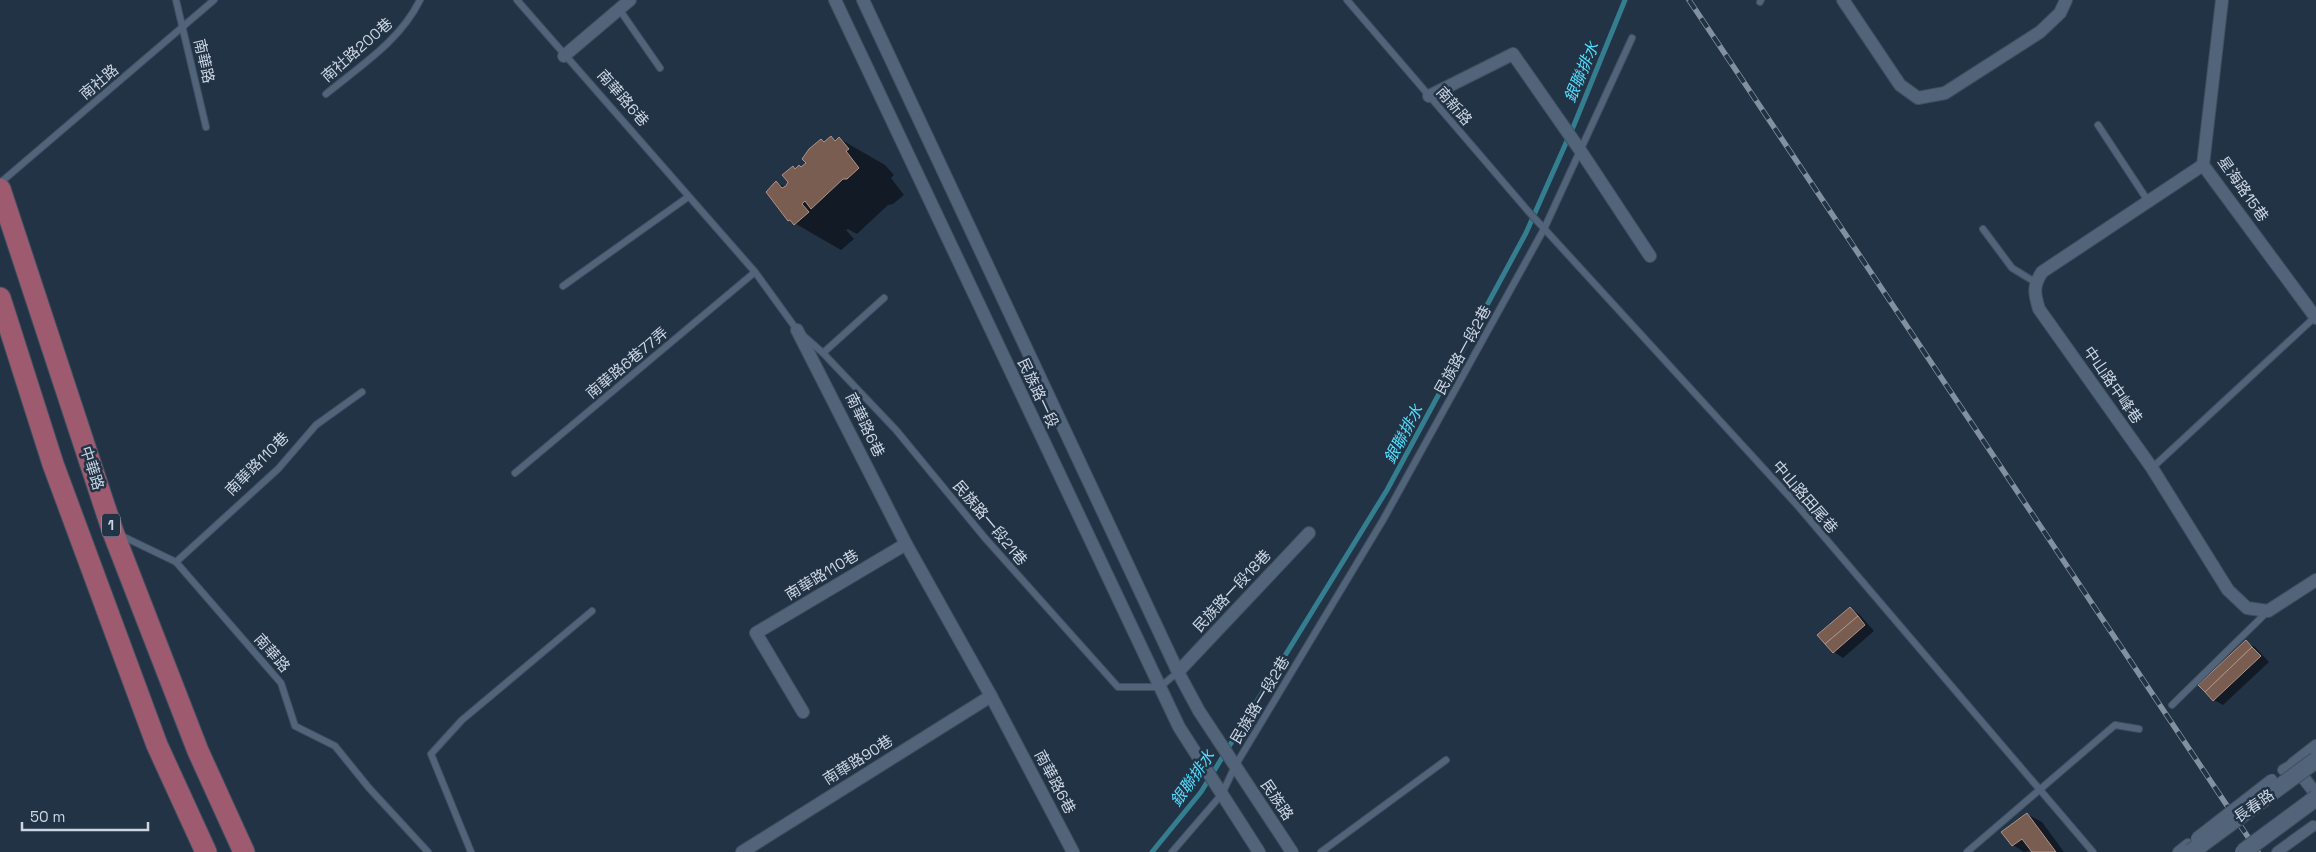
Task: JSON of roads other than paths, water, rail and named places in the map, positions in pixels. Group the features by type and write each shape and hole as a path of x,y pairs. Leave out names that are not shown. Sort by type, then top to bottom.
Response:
{"main road":[{"name":"中華路","path":"0,189 113,532 198,751 244,852"},
{"name":"1","path":"0,298 52,464 157,745 206,852"}],"street":[{"path":"564,56 630,0"},
{"name":"民族路一段","path":"835,0 1178,726 1218,789"},
{"name":"民族路一段","path":"863,0 1178,672 1198,711 1232,762"},
{"path":"1843,0 1900,85 1918,98 1945,92 2040,32 2060,13 2066,0"},
{"name":"星海路15巷","path":"2222,0 2203,165 2316,317"},
{"path":"1429,96 1513,54 1580,150 1650,256"},
{"path":"2035,282 2042,272 2054,263 2203,165"},
{"name":"中山路中峰巷","path":"2035,282 2034,292 2039,309 2152,468 2228,590 2247,608 2268,611"},
{"name":"南華路6巷","path":"797,330 906,544 991,696 1073,852"},
{"path":"1088,537 1110,528"},
{"name":"民族路一段18巷","path":"1178,672 1309,532"},
{"name":"南華路110巷","path":"803,712 756,633 906,544"},
{"path":"2268,611 2316,580"},
{"name":"南華路90巷","path":"742,852 991,696"},
{"path":"2316,746 2288,767 2316,796"},
{"name":"長春路","path":"2192,845 2316,760"},
{"name":"民族路","path":"1232,762 1292,852"},
{"path":"2178,852 2192,845 2272,779"},
{"path":"1218,789 1259,852"},
{"name":"長春路","path":"2242,852 2316,796"},
{"path":"2277,852 2313,826"}],"lane":[{"name":"南華路","path":"176,0 184,27 206,127"},
{"name":"南社路","path":"0,183 214,0"},
{"name":"南社路200巷","path":"326,94 391,42 412,16 420,0"},
{"name":"南華路6巷","path":"517,0 564,56 755,272 797,330"},
{"name":"南新路","path":"1347,0 1544,229"},
{"path":"619,8 660,68"},
{"name":"民族路一段2巷","path":"1172,852 1218,789 1232,762 1383,520 1544,229 1632,38"},
{"path":"2098,124 2148,201"},
{"path":"563,286 688,197"},
{"name":"中山路田尾巷","path":"1544,229 1798,505 2093,852"},
{"path":"1983,229 2012,268 2035,282"},
{"name":"南華路6巷77弄","path":"515,473 755,272"},
{"path":"823,353 884,298"},
{"name":"星海路15巷","path":"2152,468 2316,317"},
{"name":"民族路一段21巷","path":"797,330 823,353 896,430 985,538 1118,687 1160,687"},
{"name":"南華路110巷","path":"176,562 278,470 316,425 362,392"},
{"name":"南華路","path":"113,532 176,562 281,683 295,726 335,746 369,788 428,852"},
{"path":"471,852 469,842 431,754 462,720 592,611"},
{"path":"2172,705 2268,611"},
{"path":"1160,687 1178,672"},
{"path":"1967,852 2116,725 2139,729"},
{"path":"1321,852 1446,760"}],"waterway":[{"name":"銀聯排水","path":"1152,852 1201,792 1387,490 1526,233 1574,125 1625,0"}],"railway":[{"path":"1689,0 2258,852"}]}
